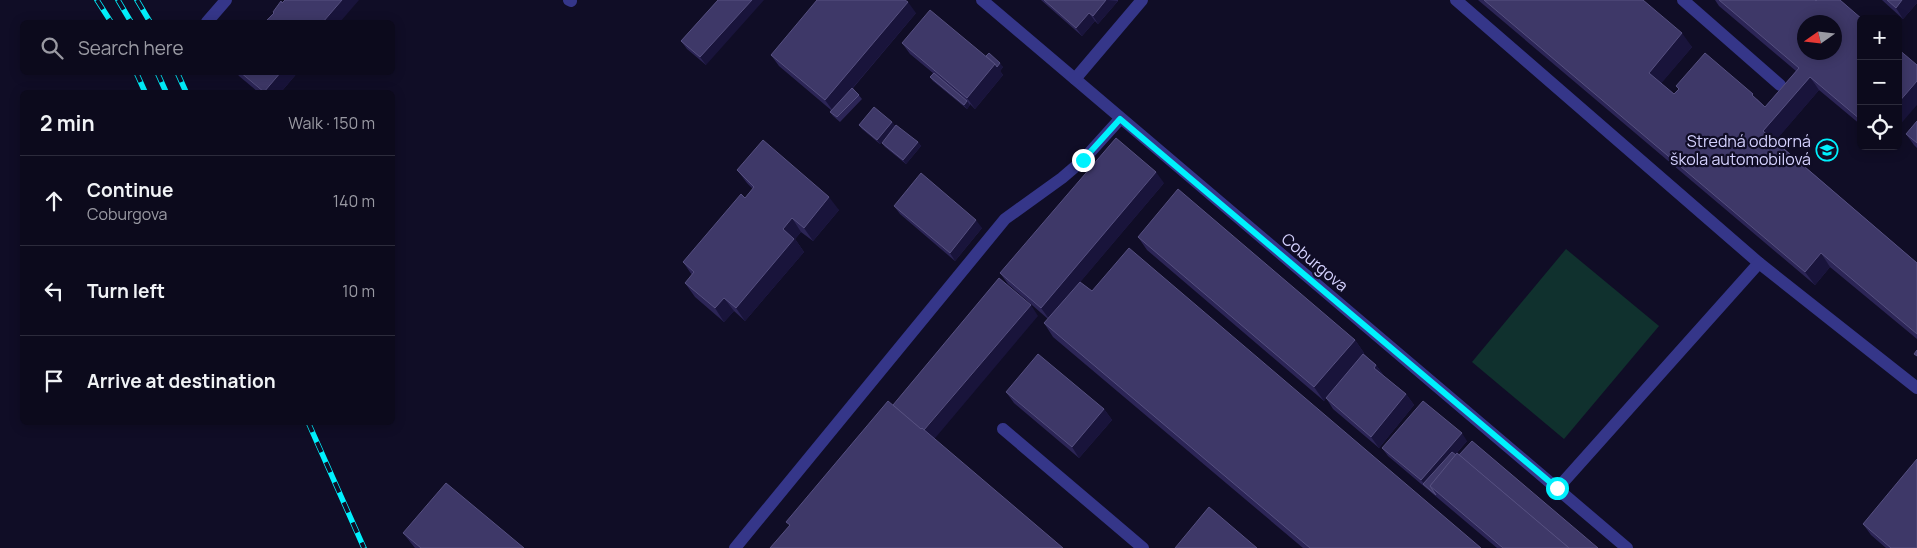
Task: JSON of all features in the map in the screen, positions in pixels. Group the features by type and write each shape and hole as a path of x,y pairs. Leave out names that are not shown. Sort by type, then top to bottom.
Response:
{"street":[{"path":"209,20 226,0"},
{"name":"Coburgova","path":"982,0 1627,548"},
{"path":"1075,79 1142,0"},
{"path":"1456,0 1759,264 1917,388"},
{"path":"1682,0 1780,85"},
{"path":"736,548 1005,219 1083,160 1120,119"},
{"path":"1557,488 1759,264"},
{"path":"1003,429 1143,548"}],"green space":[{"path":"1566,249 1659,326 1564,439 1472,362"}],"building":[{"path":"285,0 342,0 325,20 267,20 281,1 282,3"},
{"path":"718,0 752,0 700,57 681,41"},
{"path":"817,0 905,0 908,2 825,100 771,55"},
{"path":"1044,0 1106,0 1093,16 1089,13 1076,28"},
{"path":"1484,0 1643,0 1682,33 1649,73 1674,94 1679,89 1676,86 1705,53 1753,94 1765,107 1799,68 1719,0 1840,0 1857,15 1857,117 1810,77 1763,131 1917,263 1917,334 1821,253 1805,272"},
{"path":"1887,0 1902,0 1896,8"},
{"path":"930,10 995,64 967,98 902,43"},
{"path":"1902,52 1917,65 1917,81 1902,98"},
{"path":"989,53 1000,63 997,67 986,56"},
{"path":"934,73 967,101 964,105 930,77"},
{"path":"244,75 278,75 266,90 262,90"},
{"path":"852,88 859,95 837,117 830,112"},
{"path":"874,107 892,122 877,140 859,125"},
{"path":"1917,121 1917,143 1906,134"},
{"path":"896,125 918,142 903,160 882,143"},
{"path":"1116,138 1156,172 1041,308 1000,273"},
{"path":"763,140 829,197 804,228 792,218 783,229 794,239 736,308 724,298 715,308 685,283 694,272 683,262 741,194 745,198 754,187 737,170"},
{"path":"921,173 976,220 950,253 894,206"},
{"path":"1178,189 1355,340 1314,387 1138,237"},
{"path":"1129,248 1481,548 1310,548 1044,323 1080,282 1092,291"},
{"path":"999,278 1031,305 924,430 921,429 893,405"},
{"path":"1038,354 1104,409 1072,447 1006,392"},
{"path":"1363,354 1376,365 1374,368 1406,394 1371,437 1326,398"},
{"path":"888,401 1063,548 770,548 790,525 786,522"},
{"path":"1423,401 1462,433 1421,480 1382,448"},
{"path":"1472,441 1598,548 1569,548 1459,455"},
{"path":"1452,452 1456,455 1430,486 1436,495 1423,484"},
{"path":"1457,453 1569,548 1503,548 1430,486"},
{"path":"1917,459 1917,548 1891,548 1863,524"},
{"path":"446,483 524,548 421,548 403,533"},
{"path":"1209,507 1257,548 1175,548"}],"railway":[{"path":"97,0 110,20"},
{"path":"118,0 130,20"},
{"path":"137,0 149,20"},
{"path":"137,75 144,90"},
{"path":"158,75 165,90"},
{"path":"178,75 185,90"},
{"path":"309,425 364,548"}],"place":[{"name":"Stredná odborná škola automobilová","path":"1827,150"}],"route":[{"path":"1083,160 1120,119 1557,488"}]}
